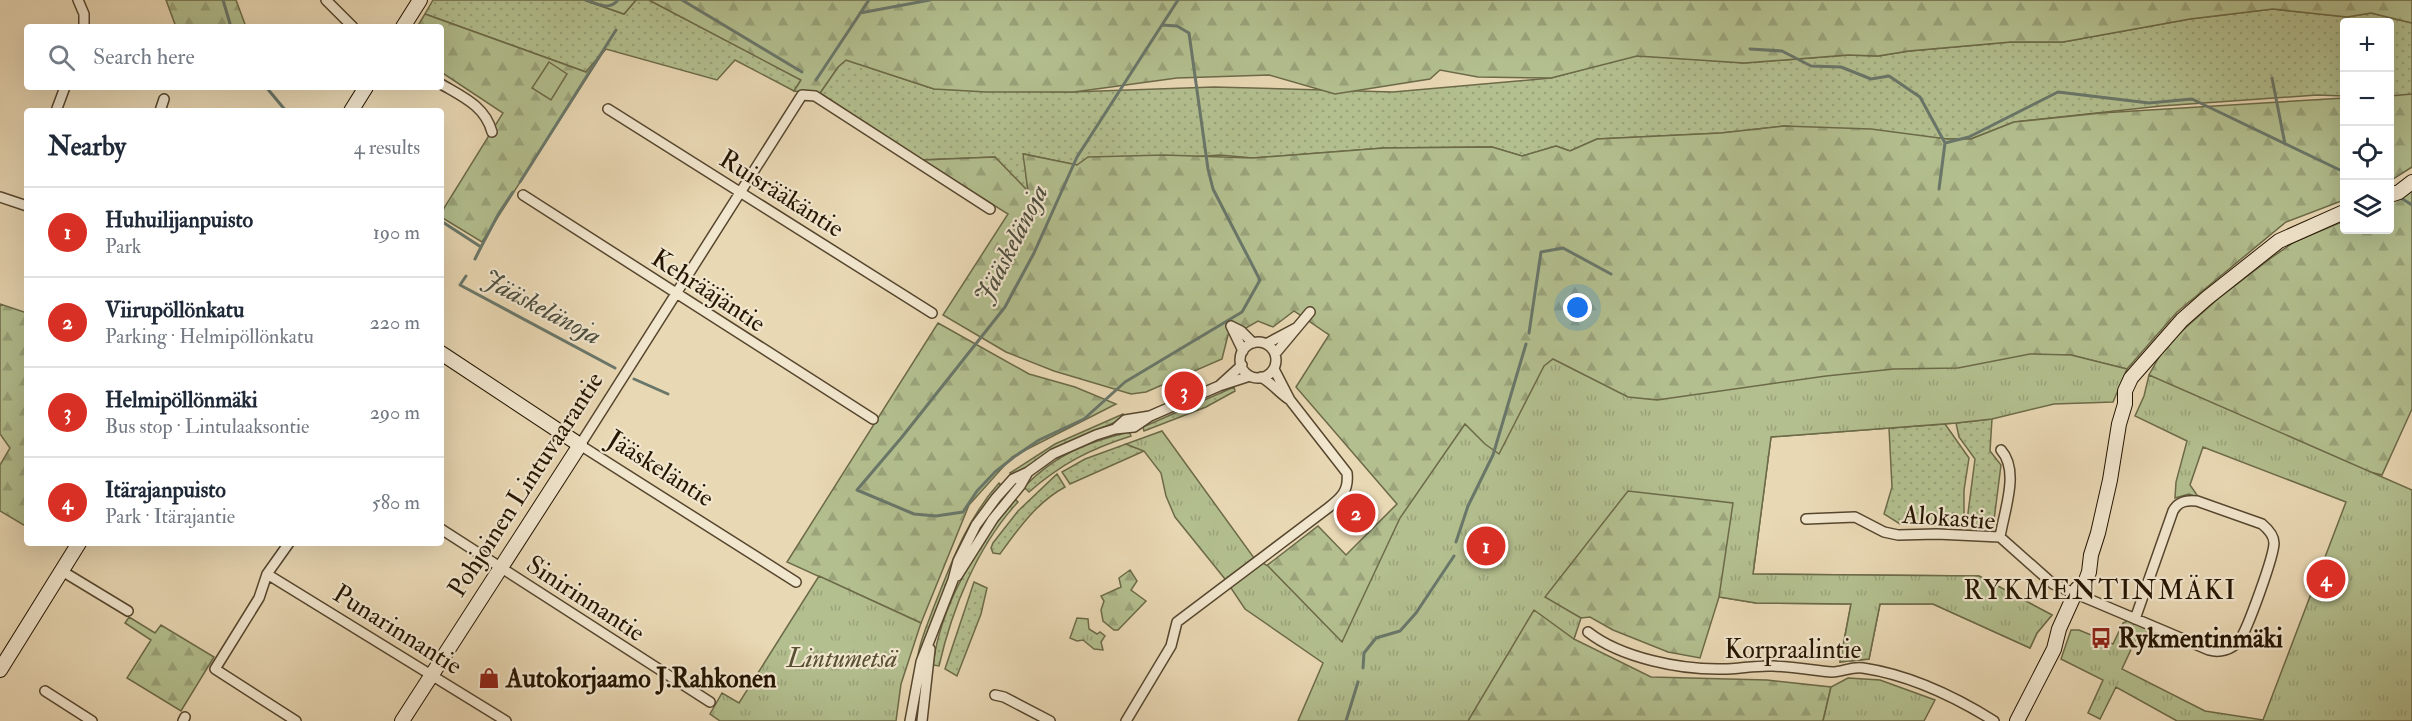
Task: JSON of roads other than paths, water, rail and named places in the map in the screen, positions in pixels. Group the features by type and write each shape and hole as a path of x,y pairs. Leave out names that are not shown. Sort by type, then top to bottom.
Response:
{"street":[{"path":"78,0 84,14 84,24"},
{"path":"326,0 350,24"},
{"path":"405,24 420,0"},
{"path":"444,86 482,110 489,121 492,132"},
{"path":"57,108 63,90"},
{"path":"353,108 364,90"},
{"name":"Pohjoinen Lintuvaarantie","path":"402,721 800,97 806,94 815,96 990,209"},
{"path":"161,108 165,99"},
{"name":"Ruisrääkäntie","path":"608,110 932,313"},
{"path":"2394,194 2412,182"},
{"name":"Kehrääjäntie","path":"523,195 873,419"},
{"path":"0,197 24,206"},
{"path":"2017,721 2054,649 2059,629 2076,592 2079,574 2091,555 2105,506 2128,384 2144,361 2207,298 2279,241 2340,214"},
{"path":"1126,721 1171,646 1177,622 1337,501 1345,492 1347,473 1290,400 1274,369 1275,354 1310,312"},
{"path":"1250,376 1242,365 1243,351 1231,326 1241,331 1253,343 1266,344 1296,328"},
{"path":"1243,351 1253,343"},
{"path":"1266,344 1275,354"},
{"name":"Jääskeläntie","path":"444,355 580,445 796,582"},
{"path":"1219,386 1242,365"},
{"path":"1261,378 1274,369"},
{"path":"910,721 920,668 958,561 976,525 1009,483 1064,448 1115,429 1125,420 1150,416 1219,386 1250,376 1269,381 1279,393 1290,400"},
{"path":"2000,537 2012,476 2010,465 2001,450"},
{"path":"2185,501 2197,501 2262,524 2269,530 2274,541 2272,556 2244,632 2239,641 2229,649 2215,652 2135,619 2173,511 2178,504 2185,501"},
{"name":"Alokastie","path":"1806,519 1855,517 1884,532 1898,535 2000,537 2053,585 2076,592 2135,619"},
{"name":"Alokastie","path":"1876,527 1882,518"},
{"name":"Sinirinnantie","path":"444,531 710,702"},
{"path":"0,670 77,546"},
{"path":"287,546 267,574 259,598 215,669 296,721"},
{"path":"62,571 128,611"},
{"name":"Punarinnantie","path":"267,574 506,721"},
{"path":"2011,721 2013,712 2046,645 2059,629"},
{"name":"Korpraalintie","path":"1588,632 1621,650 1676,665 1722,669 1772,666 1833,672 1853,667 1865,668 1896,675 1931,688 1994,721"},
{"path":"922,721 931,639"},
{"path":"45,691 92,721"},
{"path":"995,695 1004,697 1050,721"}],"waterway":[{"name":"Jääskelänoja","path":"223,0 230,24"},
{"path":"586,0 607,6 618,0"},
{"path":"682,0 802,72"},
{"path":"816,80 869,0"},
{"path":"860,13 930,0"},
{"path":"1162,25 1177,26 1189,33 1208,169 1213,189 1260,280 1242,312 1125,382 1084,419 1039,440 1014,457 995,472 977,491 963,512 936,516 914,514 857,490 1005,307 1034,253 1077,157 1178,0"},
{"path":"520,182 616,30"},
{"path":"1750,49 1782,51 1811,66 1841,67 1871,79 1889,76 1920,97 1945,143 1969,137 2058,92 2149,103 2192,99 2340,170"},
{"path":"2272,78 2285,144"},
{"name":"Jääskelänoja","path":"268,90 284,108"},
{"path":"1939,189 1945,143"},
{"path":"481,247 513,192"},
{"path":"2401,198 2412,205"},
{"name":"Jääskelänoja","path":"444,223 481,247 475,259"},
{"path":"1529,333 1541,252 1563,248 1611,274"},
{"name":"Jääskelänoja","path":"466,276 460,285 615,368"},
{"path":"1456,542 1468,506 1493,455 1526,344"},
{"name":"Jääskelänoja","path":"634,379 668,394"},
{"path":"1363,668 1364,653 1376,638 1400,631 1416,613 1454,556"},
{"path":"1346,721 1358,682"}],"place":[{"name":"Helmipöllönmäki","path":"1184,391"},
{"name":"Viirupöllönkatu","path":"1356,513"},
{"name":"Huhuilijanpuisto","path":"1486,546"},
{"name":"Itärajanpuisto","path":"2326,579"},
{"name":"Rykmentinmäki","path":"2101,638"},
{"name":"Autokorjaamo J.Rahkonen","path":"489,678"}],"district":[{"name":"RYKMENTINMÄKI","path":"2100,590"}],"park label":[{"name":"Lintumetsä","path":"842,658"}]}
